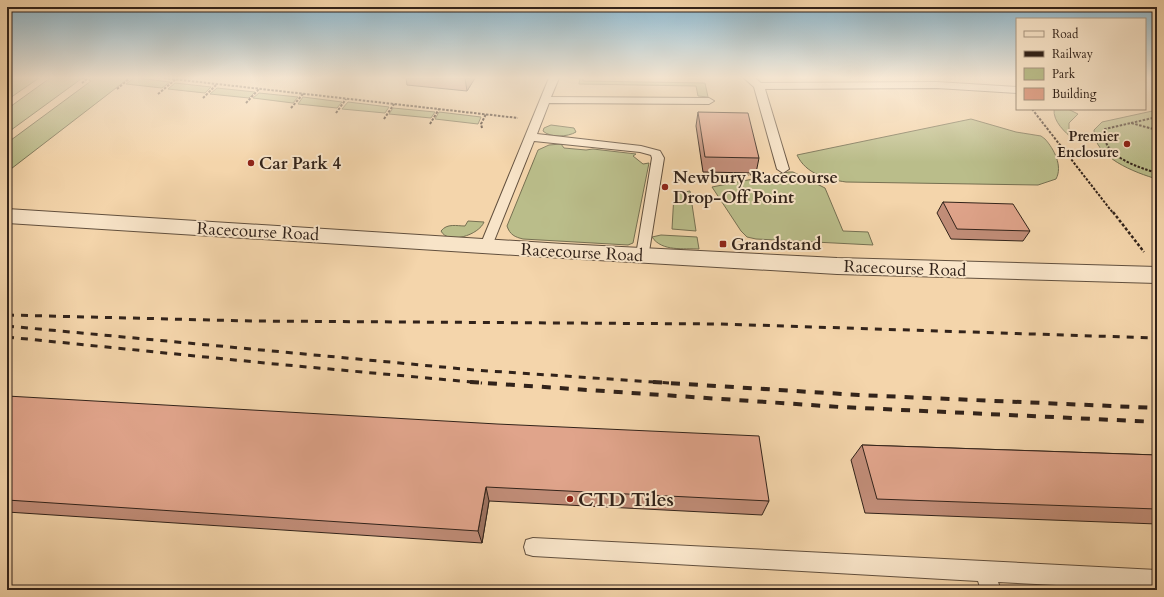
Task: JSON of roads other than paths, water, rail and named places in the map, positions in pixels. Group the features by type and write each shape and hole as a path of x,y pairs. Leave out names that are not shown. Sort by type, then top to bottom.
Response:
{"street":[{"name":"Racecourse Road","path":"7,216 486,246 844,266 1157,275"}],"lane":[{"path":"486,246 544,106"},
{"path":"764,106 783,169"},
{"path":"532,137 651,151 656,153 658,158 643,255"},
{"path":"533,547 988,581 1157,580"}],"railway":[{"path":"7,315 251,321 720,324 1157,338"},
{"path":"7,326 474,370 669,383"},
{"path":"7,337 474,382"},
{"path":"470,382 474,382"},
{"path":"474,382 840,407 1157,422"},
{"path":"474,382 482,383"},
{"path":"653,382 859,395 1157,408"}],"place":[{"name":"Premier Enclosure","path":"1127,144"},
{"name":"Car Park 4","path":"251,163"},
{"name":"Newbury Racecourse Drop-Off Point","path":"665,187"},
{"name":"Grandstand","path":"723,244"},
{"name":"CTD Tiles","path":"570,499"}]}
